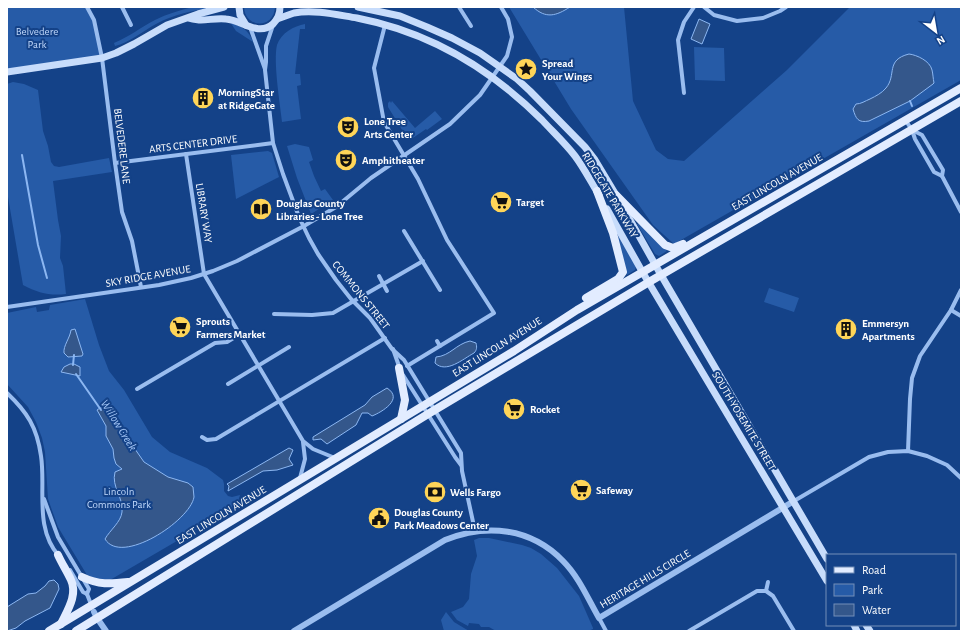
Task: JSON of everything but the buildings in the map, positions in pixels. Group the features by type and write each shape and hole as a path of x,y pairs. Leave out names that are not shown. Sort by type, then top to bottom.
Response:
{"main road":[{"name":"RIDGEGATE PARKWAY","path":"8,72 102,58 134,44 167,25 224,7"},
{"path":"239,7 240,15 248,26"},
{"path":"275,21 279,14 280,7"},
{"name":"RIDGEGATE PARKWAY","path":"358,7 400,16 466,45 500,67 530,91 585,147 595,160 661,275"},
{"name":"RIDGEGATE PARKWAY","path":"188,18 200,20 227,19 258,29 264,28 275,21 295,13 313,12 342,16 385,25 422,38 473,64 509,89 552,130 575,156 597,191 643,273"},
{"name":"EAST LINCOLN AVENUE","path":"76,631 94,612 131,582 426,404 577,310 961,88"},
{"name":"EAST LINCOLN AVENUE","path":"49,631 61,624 94,612 649,282 961,101"},
{"path":"577,310 580,302 618,279 623,272 613,232 597,191"},
{"path":"616,195 665,245 671,248 679,246 742,210 756,207"},
{"name":"SOUTH YOSEMITE STREET","path":"643,273 826,578"},
{"name":"SOUTH YOSEMITE STREET","path":"661,275 826,557"},
{"path":"401,419 405,400 403,367"},
{"path":"58,555 71,580 73,591 71,603 61,624"},
{"path":"82,577 96,583 103,584 131,582"}],"street":[{"name":"BELVEDERE LANE","path":"87,7 94,20 102,58 122,212 132,241 141,287"},
{"path":"123,7 131,25"},
{"path":"459,7 471,26"},
{"name":"SKY RIDGE AVENUE","path":"7,307 175,282 204,274 237,261 304,226 336,207 371,178 450,124 480,95 509,53 512,37 508,19 501,7"},
{"path":"684,93 678,40 684,22 694,7"},
{"path":"704,7 714,15 737,21 763,18 786,7"},
{"name":"COMMONS STREET","path":"275,21 266,46 265,70 273,143 283,174 304,226 318,254 336,280 354,302 370,318 385,338 432,412"},
{"path":"385,25 374,68 384,122 418,178 447,240 494,313 403,367"},
{"name":"COMMONS STREET","path":"248,26 265,70"},
{"path":"906,121 934,172 942,176 961,212"},
{"path":"912,130 922,135 943,170 942,176"},
{"name":"ARTS CENTER DRIVE","path":"115,163 273,143"},
{"name":"LIBRARY WAY","path":"186,154 204,274"},
{"path":"404,231 440,290"},
{"path":"274,314 333,313 423,261"},
{"path":"204,274 303,441 313,450 336,458"},
{"path":"379,276 387,291"},
{"path":"908,451 912,378 920,356 951,310 961,290"},
{"path":"951,310 961,316"},
{"path":"137,389 215,343 227,342 240,334"},
{"path":"202,437 207,440 216,439 385,338"},
{"path":"437,341 440,346"},
{"path":"228,384 289,347"},
{"name":"COMMONS STREET","path":"392,349 400,355 403,367 432,412"},
{"path":"7,393 24,411 37,436 42,460 43,521 49,538 58,555 63,558 84,592 87,594 94,612 106,631"},
{"path":"432,412 455,457 461,465"},
{"path":"432,412 461,453 461,465 475,531"},
{"path":"299,481 305,454 303,441"},
{"path":"794,501 869,457 888,452 908,451 927,456 947,465 961,478"},
{"path":"42,494 58,537 89,589 87,594"},
{"name":"HERITAGE HILLS CIRCLE","path":"294,631 433,546 454,536 475,531 494,530 511,532 527,537 540,543 564,562 572,572 599,618 794,501"},
{"path":"766,591 768,582"},
{"path":"689,631 756,591 766,591 773,596 794,631"},
{"path":"599,618 606,631"}],"green space":[{"name":"Belvedere Park","path":"7,7 87,7 94,20 102,58 9,72 7,68"},
{"path":"193,7 213,7 184,13 170,18 115,46 114,43 155,20 174,12"},
{"path":"244,7 275,7 270,19 260,24 249,19"},
{"path":"509,7 624,7 633,101 656,150 668,159 684,161 787,70 850,7 961,7 961,80 674,244 653,225 571,109"},
{"path":"230,22 244,29 249,34 253,42 236,31"},
{"path":"305,24 305,29 300,29 295,74 300,74 301,85 297,86 301,119 282,122 276,72 277,45 288,31"},
{"path":"694,47 724,48 725,81 695,80"},
{"path":"13,82 24,84 38,90 43,131 51,162 54,166 59,167 109,158 112,172 53,181 61,236 60,258 63,266 66,294 55,295 44,293 23,285 8,197 7,84"},
{"path":"390,101 391,103 392,101 415,128 435,111 442,119 410,140 407,138 388,107 388,103"},
{"path":"295,144 309,147 313,160 309,162 314,176 321,191 325,189 333,200 311,214 297,178 287,146"},
{"path":"268,151 272,153 279,177 236,199 231,155"},
{"path":"639,223 667,251 659,256 655,254 637,224"},
{"path":"618,236 636,266 635,270 627,275 616,237"},
{"path":"769,288 799,298 794,312 764,302"},
{"name":"Lincoln Commons Park","path":"85,299 99,345 109,371 124,390 152,437 170,452 207,468 223,480 224,491 228,496 232,497 240,495 237,506 110,580 101,581 87,575 58,527 48,499 45,452 42,438 28,407 7,384 7,313 36,307 37,312 49,310 50,305"},
{"path":"479,538 489,538 522,545 541,554 557,568 579,596 593,629 588,631 496,631 489,627 481,627 479,624 469,623 468,626 457,620 451,612 463,607 469,599 471,574 477,556 474,540"},
{"path":"446,612 454,622 469,631 444,631 441,620"}],"water":[{"path":"533,7 570,7 556,14 547,15"},
{"path":"699,19 710,24 702,44 691,39"},
{"path":"909,54 919,57 929,64 932,70 934,83 910,101 869,121 858,120 853,109 856,104 870,99 884,90 891,78 894,64 897,60"},
{"path":"75,329 83,354 82,356 68,357 64,353 65,348 71,330"},
{"path":"470,341 476,343 476,351 460,362 444,367 435,363 436,357 441,356"},
{"path":"70,364 80,367 80,376 61,372 64,367"},
{"path":"387,388 392,392 393,396 390,405 386,408 372,416 368,413 362,413 356,425 327,444 321,439 313,440 313,437 365,405 372,397"},
{"path":"102,408 121,429 144,462 168,477 188,483 193,487 194,497 190,507 181,517 154,537 139,544 125,547 113,546 105,539 118,523 122,512 121,502 114,477 115,472 122,469 116,464 113,449 106,436 106,426 97,410"},
{"path":"289,448 293,450 289,459 293,465 277,470 263,471 228,491 229,486 227,484"},
{"path":"54,580 58,584 59,589 50,608 25,621 16,628 7,631 7,607 28,594 36,593 49,581"}],"waterway":[{"path":"910,101 912,106"},
{"name":"Willow Creek","path":"22,155 38,245 47,278"},
{"name":"Willow Creek","path":"73,365 74,355"},
{"name":"Willow Creek","path":"76,374 101,410"}],"place":[{"name":"Spread Your Wings","path":"526,69"},
{"name":"MorningStar at RidgeGate","path":"203,98"},
{"name":"Lone Tree Arts Center","path":"348,127"},
{"name":"Amphitheater","path":"346,160"},
{"name":"Target","path":"501,202"},
{"name":"Douglas County Libraries - Lone Tree","path":"261,209"},
{"name":"Sprouts Farmers Market","path":"180,327"},
{"name":"Emmersyn Apartments","path":"846,329"},
{"name":"Rocket","path":"514,409"},
{"name":"Safeway","path":"581,490"},
{"name":"Wells Fargo","path":"435,492"},
{"name":"Douglas County Park Meadows Center","path":"379,518"}]}
